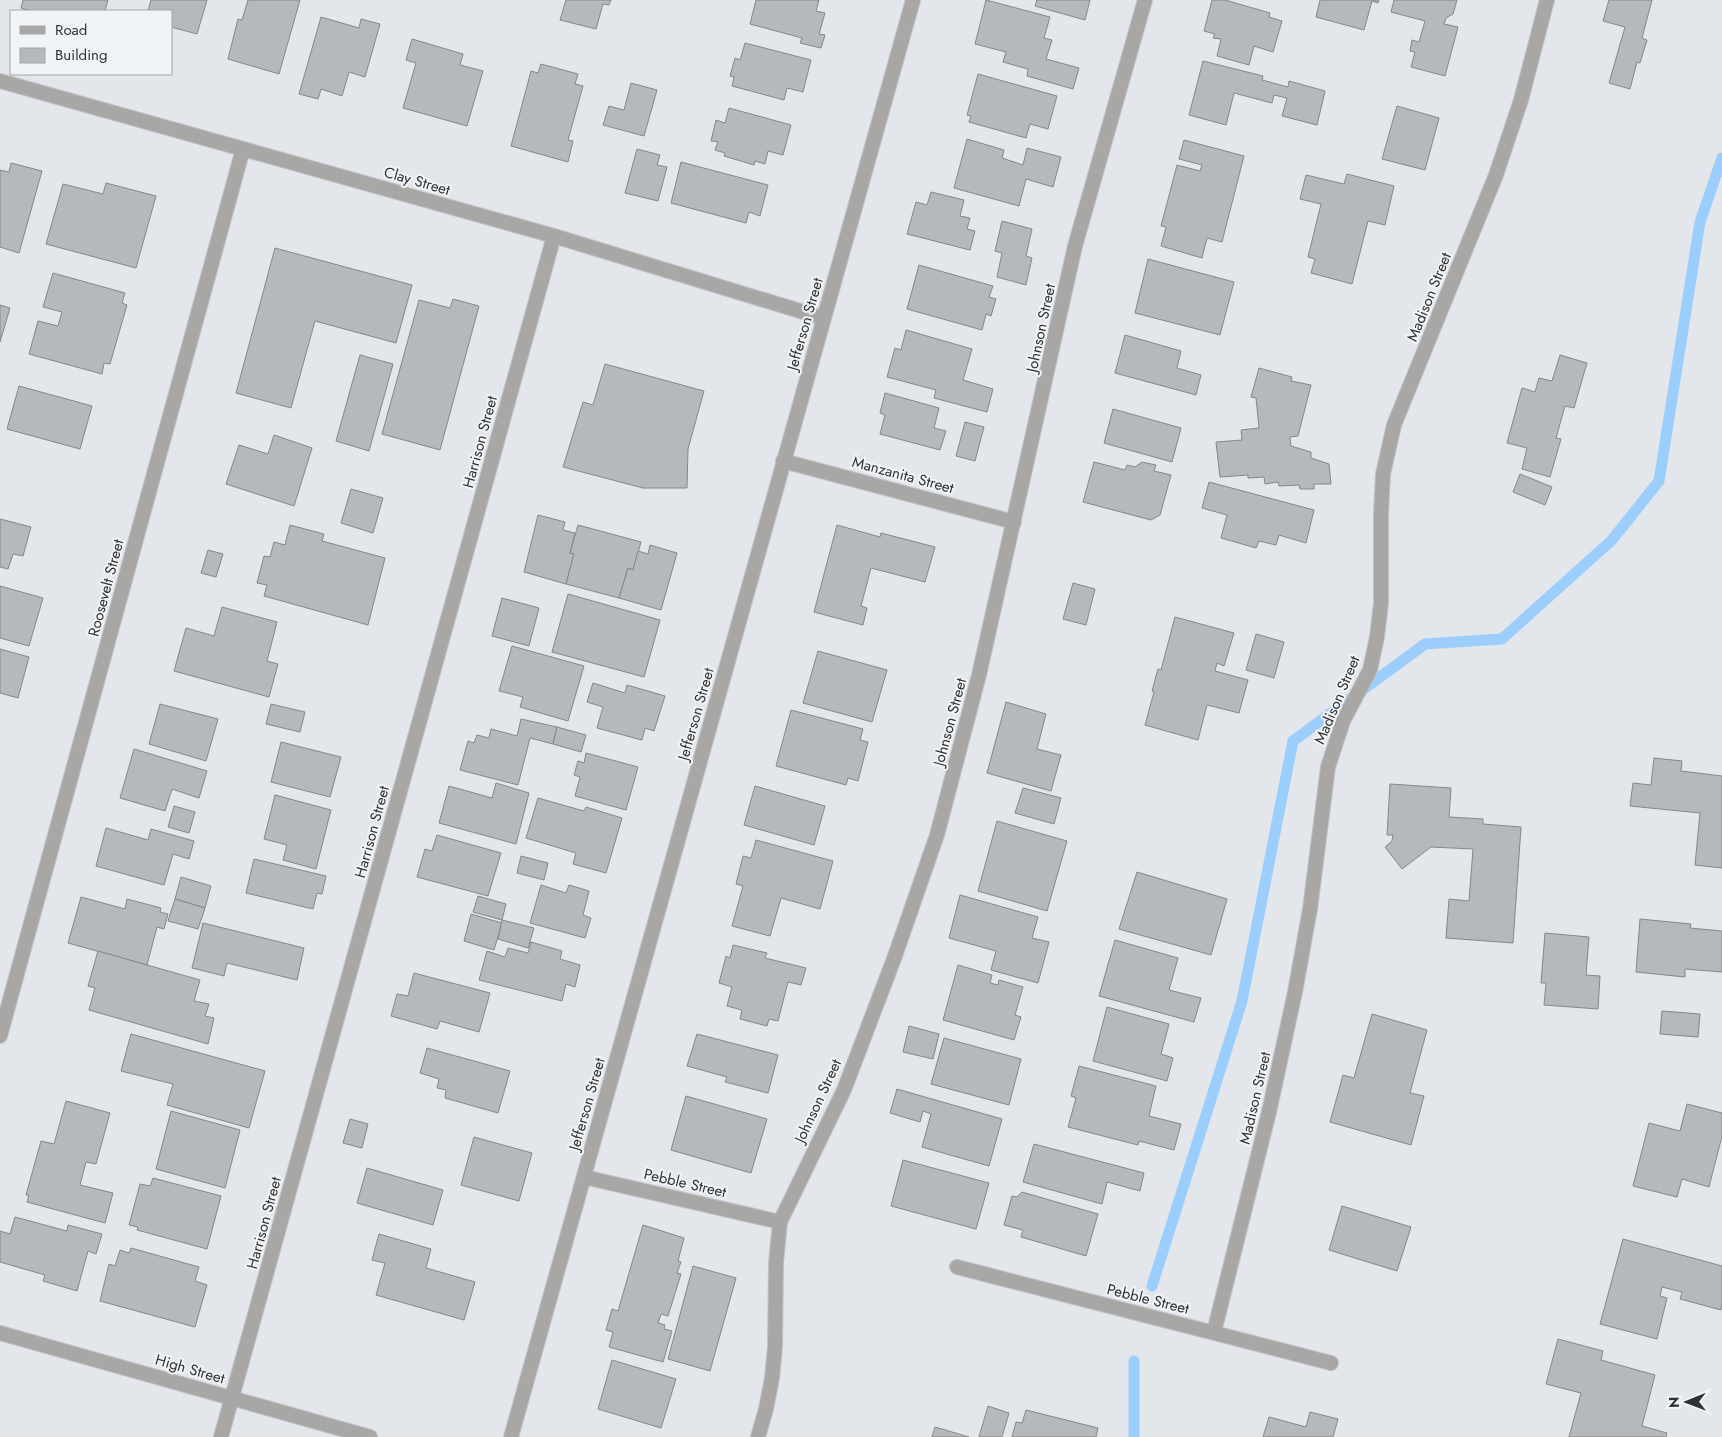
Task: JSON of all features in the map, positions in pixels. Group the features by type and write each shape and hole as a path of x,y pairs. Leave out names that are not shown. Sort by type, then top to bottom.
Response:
{"street":[{"name":"Jefferson Street","path":"511,1437 913,0"},
{"name":"Johnson Street","path":"758,1437 772,1378 775,1347 776,1263 780,1222 844,1090 895,956 933,844 979,675 1075,246 1145,0"},
{"name":"Madison Street","path":"1214,1332 1269,1112 1295,992 1310,909 1328,767 1343,721 1370,670 1377,637 1382,603 1380,514 1383,474 1394,425 1496,175 1520,100 1546,4"},
{"name":"Clay Street","path":"0,81 554,236 824,318"},
{"name":"Roosevelt Street","path":"0,1036 243,149"},
{"name":"Harrison Street","path":"221,1437 554,236"},
{"name":"Manzanita Street","path":"783,461 1014,522"},
{"name":"Pebble Street","path":"584,1177 780,1222"},
{"name":"Pebble Street","path":"957,1266 1331,1362"},
{"name":"High Street","path":"0,1333 370,1437"}],"building":[{"path":"23,0 108,0 105,10 28,10 21,8"},
{"path":"151,0 207,0 197,34 172,27 172,10 148,10"},
{"path":"248,0 300,0 279,74 228,59 238,19 242,20"},
{"path":"566,0 611,0 609,5 603,4 596,29 560,20"},
{"path":"756,0 819,0 816,11 825,13 819,34 825,35 821,48 800,43 802,38 750,24"},
{"path":"986,0 1050,17 1044,38 1052,40 1046,59 1079,68 1073,89 1027,76 1028,69 1003,62 1006,52 975,44"},
{"path":"1037,0 1090,0 1085,20 1035,6"},
{"path":"1212,0 1225,0 1270,13 1269,17 1282,21 1273,52 1254,46 1249,65 1217,56 1221,39 1213,38 1215,34 1204,31"},
{"path":"1320,0 1379,0 1378,3 1372,1 1364,30 1316,17"},
{"path":"1394,0 1457,0 1453,14 1446,18 1444,24 1458,27 1445,76 1411,67 1415,52 1410,51 1412,40 1419,42 1425,21 1391,12"},
{"path":"1609,0 1652,0 1642,38 1647,40 1640,63 1637,62 1630,89 1609,83 1625,27 1603,21"},
{"path":"321,17 359,28 361,19 380,24 365,77 349,72 342,96 321,89 318,99 299,94"},
{"path":"412,39 463,54 460,65 483,71 467,126 403,108 416,63 406,60"},
{"path":"745,43 811,60 803,92 787,88 784,100 732,86 734,77 730,76 735,58 740,60"},
{"path":"1203,61 1263,76 1262,80 1288,87 1289,81 1325,91 1317,125 1282,116 1287,98 1274,95 1272,103 1234,93 1226,125 1189,115"},
{"path":"541,64 578,74 575,84 583,86 568,140 573,141 568,162 511,146 531,71 538,73"},
{"path":"978,74 1057,96 1048,129 1030,124 1026,138 969,122 971,116 967,115"},
{"path":"631,83 657,90 644,136 603,125 609,106 624,110"},
{"path":"1397,106 1439,118 1425,170 1382,159"},
{"path":"729,108 791,125 783,155 768,151 765,164 755,161 754,165 724,156 725,153 715,150 718,142 711,141 716,120 725,123"},
{"path":"967,139 1004,150 1002,158 1023,165 1027,148 1061,157 1053,187 1026,179 1019,206 954,188"},
{"path":"1184,140 1244,156 1222,242 1207,238 1202,258 1161,246 1166,227 1161,226 1177,165 1200,171 1202,165 1179,159"},
{"path":"637,149 660,155 657,165 667,167 658,201 625,193"},
{"path":"681,162 768,185 760,216 749,212 746,223 671,203"},
{"path":"11,163 42,171 19,253 0,247 0,170 9,172"},
{"path":"1347,174 1394,186 1385,225 1368,221 1352,284 1311,273 1315,259 1308,257 1321,204 1300,199 1306,175 1344,184"},
{"path":"106,183 156,196 136,268 46,244 63,184 103,194"},
{"path":"931,192 964,200 960,216 970,218 967,229 975,231 970,250 907,234 916,202 927,205"},
{"path":"1002,221 1032,229 1026,256 1032,258 1026,285 997,277 1002,253 995,251"},
{"path":"275,248 412,285 396,343 315,321 291,408 236,393"},
{"path":"1148,259 1234,282 1220,335 1135,313"},
{"path":"919,265 993,286 989,297 996,299 991,316 986,314 982,330 907,309"},
{"path":"53,273 125,293 122,303 127,305 110,364 104,363 102,374 29,354 38,321 58,326 62,312 43,307"},
{"path":"453,299 479,306 440,450 382,434 419,300 450,308"},
{"path":"0,305 10,308 0,342"},
{"path":"906,330 972,349 963,380 993,389 987,412 934,398 936,390 887,377 895,348 901,350"},
{"path":"1125,335 1181,351 1177,368 1201,375 1196,395 1115,373"},
{"path":"360,355 393,364 369,451 336,441"},
{"path":"1560,355 1587,363 1574,408 1565,406 1556,438 1561,439 1550,477 1522,469 1527,448 1507,443 1522,388 1535,392 1539,378 1552,381"},
{"path":"605,364 704,391 688,449 687,488 643,488 563,467 583,402 593,405"},
{"path":"1259,368 1292,377 1291,381 1311,385 1298,436 1290,437 1291,446 1311,452 1311,458 1329,464 1331,484 1314,484 1314,489 1300,489 1299,485 1279,486 1278,482 1265,484 1264,477 1248,478 1248,475 1220,477 1216,442 1242,440 1241,430 1259,428 1256,398 1251,397"},
{"path":"19,386 92,406 80,449 7,429"},
{"path":"885,393 939,408 934,428 946,431 940,450 880,434 885,415 880,413"},
{"path":"1113,409 1181,428 1172,462 1104,443"},
{"path":"965,422 984,427 975,461 956,456"},
{"path":"274,435 312,448 294,506 226,484 239,445 268,454"},
{"path":"1094,462 1125,470 1127,465 1135,467 1142,462 1156,465 1154,471 1171,475 1160,515 1151,520 1083,502"},
{"path":"1520,474 1552,487 1545,505 1513,492"},
{"path":"1209,482 1314,510 1306,543 1279,535 1276,545 1259,541 1256,548 1221,538 1227,515 1202,508"},
{"path":"351,489 383,498 373,533 341,523"},
{"path":"538,515 565,522 563,530 575,533 570,553 574,554 566,584 524,572"},
{"path":"0,519 31,527 23,556 13,554 8,569 0,567"},
{"path":"290,525 324,534 322,541 385,558 368,625 264,596 267,585 257,583 264,556 270,557 274,542 285,545"},
{"path":"578,525 641,542 633,570 628,568 619,598 566,584 574,554 570,553"},
{"path":"837,525 880,537 881,533 935,547 925,582 871,568 861,606 867,608 863,625 814,612"},
{"path":"650,545 677,553 661,610 619,598 628,568 633,570 638,551 648,554"},
{"path":"208,550 223,554 216,577 201,573"},
{"path":"1073,583 1095,589 1086,625 1063,619"},
{"path":"0,586 43,598 29,646 0,638"},
{"path":"568,594 660,620 644,677 552,652"},
{"path":"502,598 539,608 529,646 492,636"},
{"path":"222,607 277,622 267,661 278,664 269,697 174,671 186,628 214,636"},
{"path":"1175,617 1234,633 1224,666 1217,663 1215,671 1248,680 1239,713 1207,705 1198,740 1145,725 1158,669 1161,670"},
{"path":"1256,634 1284,642 1274,678 1246,670"},
{"path":"512,646 584,666 568,721 520,707 523,697 499,691"},
{"path":"0,649 29,657 18,698 0,693"},
{"path":"818,651 887,670 872,722 803,703"},
{"path":"593,683 625,693 627,685 665,696 654,731 645,728 642,740 597,728 603,707 587,702"},
{"path":"1006,702 1046,714 1037,749 1061,755 1051,791 987,773"},
{"path":"160,704 218,719 206,761 149,744"},
{"path":"271,704 305,712 300,732 266,724"},
{"path":"791,710 863,729 860,740 868,742 858,781 848,778 846,785 776,766"},
{"path":"521,719 557,727 553,744 530,738 518,785 460,770 468,741 474,743 477,735 489,738 491,729 517,736"},
{"path":"557,727 586,735 581,752 553,744"},
{"path":"281,742 341,757 330,797 271,782"},
{"path":"134,749 207,771 199,798 172,789 165,811 120,798"},
{"path":"586,753 638,767 626,810 575,796 580,777 574,775 578,761 584,763"},
{"path":"1654,758 1682,761 1681,771 1722,776 1722,868 1695,865 1700,813 1630,806 1633,783 1651,785"},
{"path":"496,783 529,793 516,844 439,823 449,786 492,798"},
{"path":"1390,784 1451,788 1449,817 1483,819 1483,824 1521,827 1513,943 1446,938 1449,899 1469,901 1473,849 1431,847 1402,869 1385,847 1392,841 1393,835 1387,835"},
{"path":"755,786 825,806 814,845 744,825"},
{"path":"1023,788 1061,798 1054,824 1015,813"},
{"path":"275,795 331,810 316,869 283,860 287,845 264,839"},
{"path":"538,798 584,811 586,807 622,818 606,873 573,864 576,853 526,838"},
{"path":"174,806 195,812 189,833 168,827"},
{"path":"997,821 1067,841 1047,911 978,891"},
{"path":"106,828 148,840 151,829 194,841 189,859 173,854 164,885 96,866"},
{"path":"437,835 501,853 488,896 417,877 425,849 432,851"},
{"path":"756,840 833,861 820,909 781,898 770,936 732,926 743,886 736,884 743,856 751,858"},
{"path":"521,856 548,863 544,880 517,873"},
{"path":"254,859 326,876 322,894 317,893 313,909 246,893"},
{"path":"1137,872 1227,899 1211,955 1119,929"},
{"path":"181,877 211,886 205,908 175,899"},
{"path":"541,885 566,893 569,885 589,891 583,915 591,918 585,938 530,923"},
{"path":"960,895 1038,917 1032,938 1049,942 1038,983 991,970 996,951 949,938"},
{"path":"478,896 506,904 502,920 473,912"},
{"path":"81,897 125,909 127,899 161,908 160,912 168,914 164,929 157,927 147,965 68,943"},
{"path":"175,899 205,908 198,929 168,921"},
{"path":"471,914 502,923 494,950 464,941"},
{"path":"1640,919 1691,924 1690,928 1722,931 1722,972 1685,969 1685,977 1636,972"},
{"path":"502,920 534,928 528,948 498,939"},
{"path":"203,923 304,948 297,980 227,963 224,976 192,968"},
{"path":"1545,933 1589,937 1586,975 1600,976 1598,1009 1544,1005 1546,983 1541,983"},
{"path":"1115,940 1178,958 1169,990 1201,998 1194,1022 1099,996"},
{"path":"531,942 562,951 560,959 580,965 575,987 566,984 562,1001 479,980 487,951 505,957 508,948 528,953"},
{"path":"733,945 767,953 765,958 806,968 801,985 788,982 778,1021 769,1019 767,1026 740,1019 742,1010 727,1006 732,987 719,983 726,956 730,958"},
{"path":"98,951 200,980 194,1001 209,1004 205,1016 214,1018 208,1044 89,1010 95,988 88,986"},
{"path":"958,965 992,975 990,983 998,985 999,980 1023,987 1015,1015 1021,1017 1014,1040 943,1020"},
{"path":"414,973 490,993 479,1032 440,1021 437,1029 391,1016 397,994 408,996"},
{"path":"1107,1007 1169,1024 1161,1054 1173,1058 1167,1081 1093,1061"},
{"path":"1662,1011 1700,1014 1698,1037 1660,1034"},
{"path":"1372,1014 1427,1030 1410,1093 1424,1096 1411,1145 1330,1122 1343,1075 1354,1078"},
{"path":"909,1026 939,1034 933,1059 903,1052"},
{"path":"131,1034 265,1071 249,1128 167,1105 173,1084 121,1071"},
{"path":"697,1034 778,1055 768,1093 725,1082 727,1077 687,1066"},
{"path":"944,1038 1021,1059 1009,1105 931,1084"},
{"path":"427,1048 510,1071 498,1113 445,1098 446,1090 437,1088 439,1079 420,1073"},
{"path":"1079,1066 1156,1086 1149,1116 1181,1124 1174,1150 1139,1141 1138,1145 1068,1127 1076,1098 1071,1096"},
{"path":"897,1089 1002,1119 989,1166 922,1147 931,1114 923,1111 920,1122 890,1113"},
{"path":"686,1096 767,1119 751,1173 671,1150"},
{"path":"66,1101 110,1113 96,1164 86,1162 80,1185 113,1193 105,1223 27,1202 29,1195 26,1195 41,1141 54,1144"},
{"path":"1687,1104 1722,1113 1722,1136 1709,1187 1682,1179 1677,1197 1633,1186 1649,1123 1680,1131"},
{"path":"171,1111 240,1130 225,1188 156,1169"},
{"path":"350,1119 368,1124 362,1148 343,1143"},
{"path":"474,1137 532,1153 519,1201 461,1185"},
{"path":"1034,1144 1144,1173 1140,1191 1107,1182 1102,1204 1023,1182"},
{"path":"903,1160 989,1183 976,1229 891,1206"},
{"path":"367,1168 443,1190 433,1225 357,1203"},
{"path":"153,1178 221,1196 207,1249 137,1230 138,1227 129,1225 140,1184 150,1186"},
{"path":"1022,1192 1098,1214 1086,1256 1021,1237 1023,1230 1004,1225 1012,1196 1017,1197"},
{"path":"1342,1206 1411,1227 1397,1271 1329,1250"},
{"path":"15,1217 67,1231 68,1225 102,1234 96,1254 88,1251 77,1291 43,1281 45,1275 0,1262 0,1231 10,1234"},
{"path":"643,1225 684,1238 678,1261 681,1262 677,1273 681,1274 668,1316 661,1314 658,1323 665,1325 664,1329 672,1331 663,1362 609,1347 613,1332 606,1330 612,1309 618,1311"},
{"path":"379,1234 431,1249 426,1268 475,1282 464,1320 376,1295 385,1263 372,1260"},
{"path":"1623,1239 1722,1266 1721,1310 1680,1299 1682,1292 1662,1287 1660,1296 1667,1298 1657,1339 1600,1324"},
{"path":"131,1248 199,1267 195,1281 207,1285 195,1327 100,1301 109,1264 115,1266 120,1250 129,1253"},
{"path":"693,1266 736,1278 710,1371 668,1359"},
{"path":"1558,1339 1603,1351 1601,1360 1655,1375 1642,1426 1667,1433 1666,1437 1569,1437 1581,1393 1546,1384"},
{"path":"612,1360 676,1379 661,1428 598,1409"},
{"path":"988,1406 1009,1413 1002,1437 979,1437"},
{"path":"1026,1410 1098,1428 1096,1437 1012,1437 1016,1422 1022,1423"},
{"path":"1310,1412 1338,1419 1333,1437 1263,1437 1269,1417 1306,1427"},
{"path":"935,1427 969,1437 932,1437"}],"waterway":[{"path":"1152,1286 1242,1001 1293,741 1425,644 1502,639 1612,540 1659,481 1700,222 1722,158"},
{"path":"1134,1361 1134,1437"}]}
